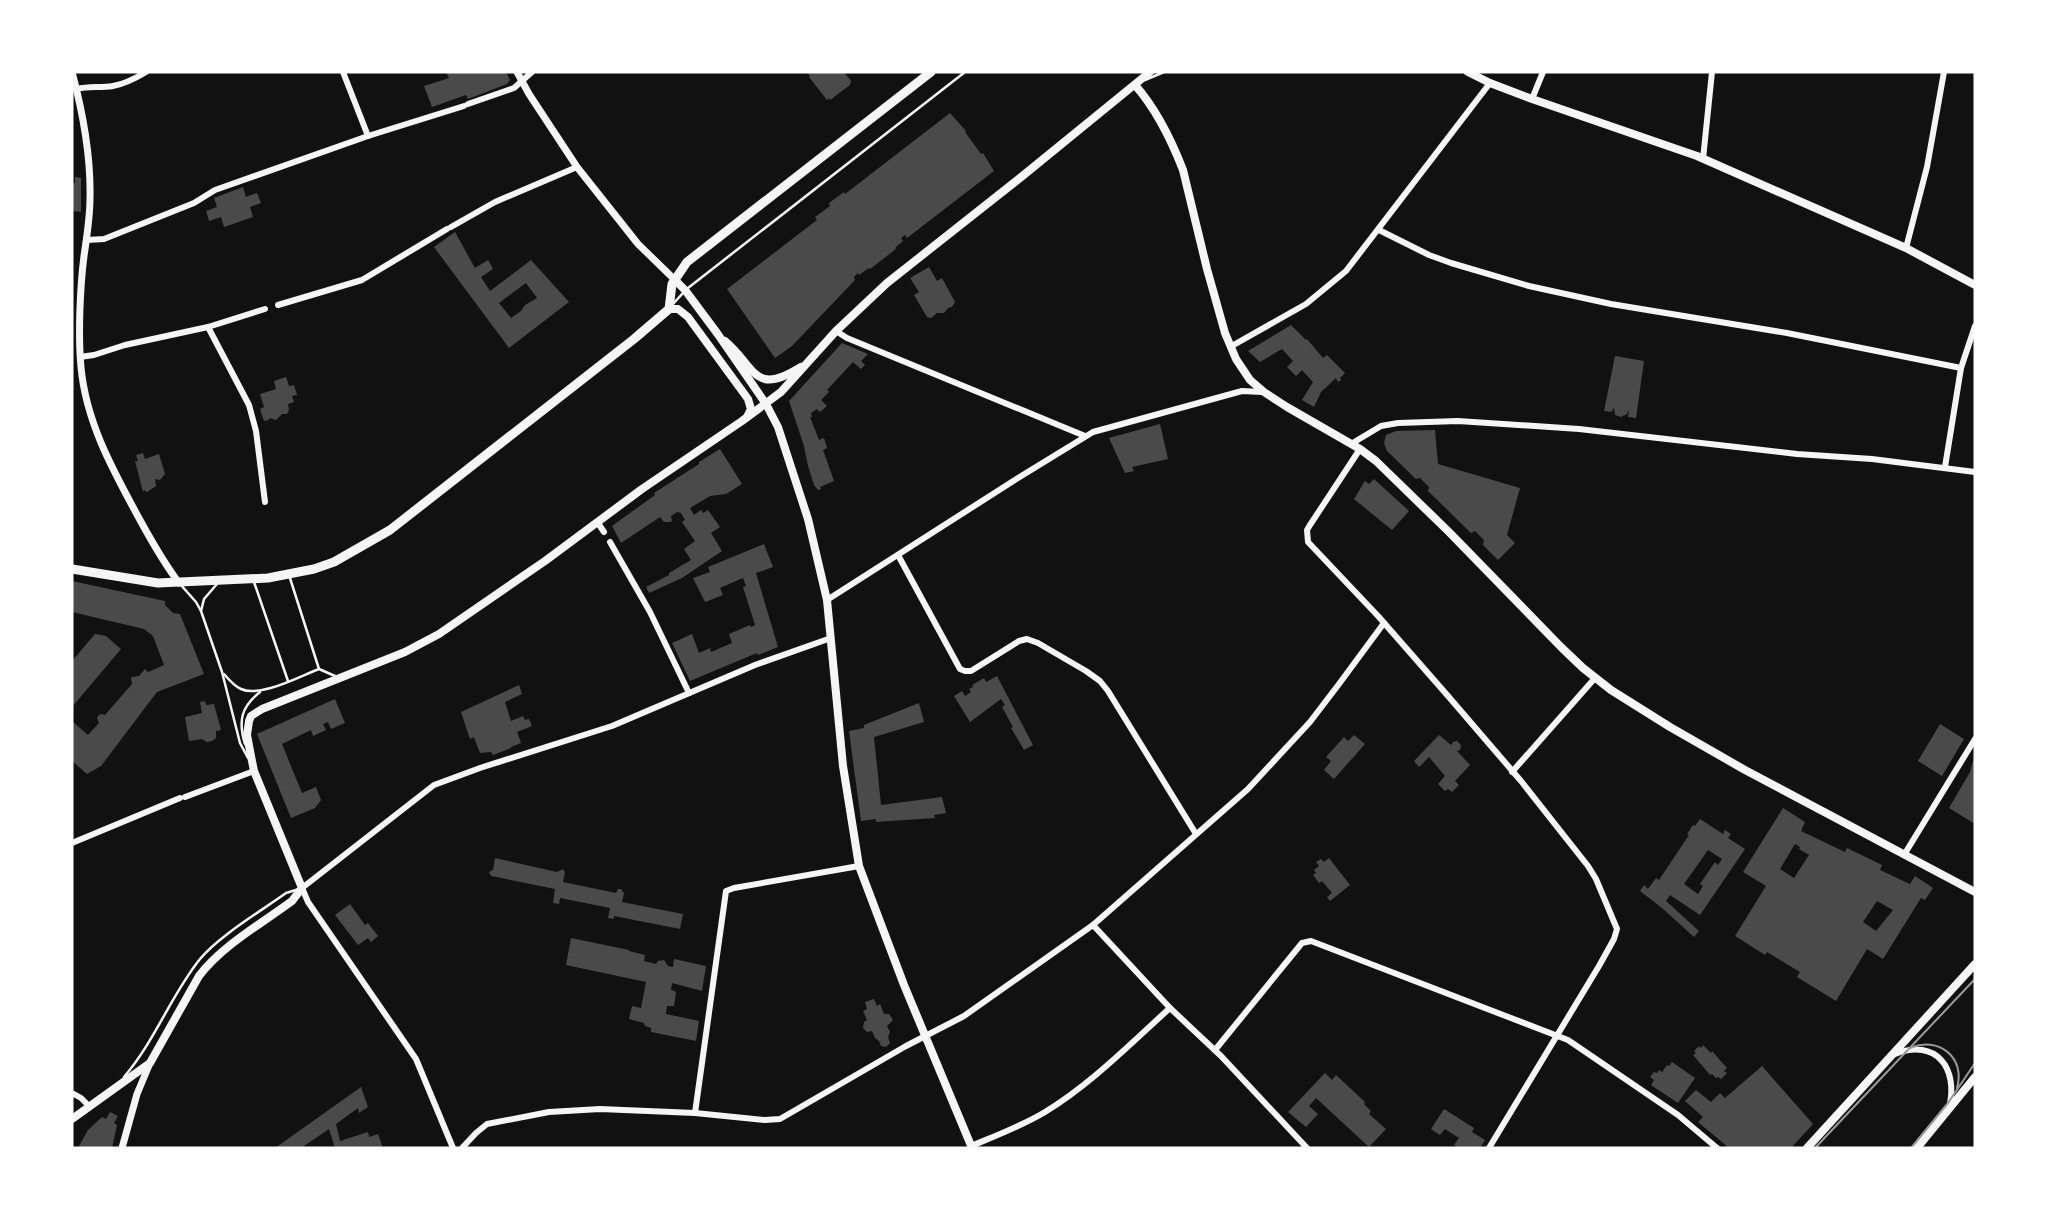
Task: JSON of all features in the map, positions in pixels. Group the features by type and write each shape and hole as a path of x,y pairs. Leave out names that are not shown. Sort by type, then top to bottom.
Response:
{"main road":[{"path":"668,309 674,279 687,262 931,72"},
{"path":"72,1118 150,1063 205,968 217,956 292,901 302,888 244,741 248,720 257,712 405,652 439,634 782,392 836,331 903,269 1150,72"},
{"path":"1468,72 1532,99 1703,159 1906,248 1975,285"},
{"path":"1135,85 1148,99 1161,121 1180,162 1230,347 1243,372 1264,392 1376,461 1595,678 1670,727 1745,770 1975,892"},
{"path":"674,279 717,333 778,426 817,553 827,600 843,766 859,866 971,1147"},
{"path":"72,569 158,583 179,583 289,575 334,562 390,530 624,347 668,309 683,312 703,337 749,402 751,410 747,417"},
{"path":"717,333 736,350 753,373 762,378 783,376 803,366 815,356"},
{"path":"1807,1148 1975,964"},
{"path":"1917,1148 1975,1077"}],"street":[{"path":"72,72 89,152 90,200 83,268 80,357 82,374 89,406 106,457 163,561 179,583"},
{"path":"76,89 113,86 146,72"},
{"path":"343,72 368,136"},
{"path":"517,72 577,167 638,244 674,279"},
{"path":"87,240 104,239 194,203 215,190 514,88 533,72"},
{"path":"1532,99 1543,72"},
{"path":"1703,159 1712,72"},
{"path":"1906,248 1927,167 1944,72"},
{"path":"1230,347 1306,304 1351,267 1490,83"},
{"path":"278,305 362,280 495,202 577,167"},
{"path":"1378,230 1436,258 1529,286 1611,304 1787,333 1961,368"},
{"path":"80,357 208,327 265,309"},
{"path":"1945,467 1961,368 1975,326"},
{"path":"208,327 249,405 256,431 265,502"},
{"path":"836,331 1085,436"},
{"path":"827,600 1085,436 1217,397 1242,391 1264,392"},
{"path":"1351,444 1381,426 1458,421 1579,429 1975,472"},
{"path":"1360,449 1310,525 1308,542 1384,623 1512,772 1588,866 1617,929 1614,939 1489,1148"},
{"path":"598,523 604,532"},
{"path":"610,541 650,612 689,693"},
{"path":"898,555 960,668 971,671 1019,641 1027,639 1100,681 1196,834"},
{"path":"462,1148 487,1124 538,1113 593,1109 780,1119 947,1026 974,1010 1093,925 1248,789 1310,722 1384,623"},
{"path":"453,1148 416,1059 302,888 434,785 612,726 789,651 831,638"},
{"path":"1512,772 1595,678"},
{"path":"1904,855 1975,739"},
{"path":"72,842 254,769"},
{"path":"695,1113 725,893 728,889 859,866"},
{"path":"1093,925 1307,1148"},
{"path":"1215,1050 1302,943 1308,941 1568,1040 1678,1115 1717,1148"},
{"path":"971,1147 1029,1121 1058,1104 1170,1008"},
{"path":"1892,1055 1907,1050 1923,1050 1937,1056 1947,1068 1953,1084 1949,1110"},
{"path":"122,1148 137,1094 150,1063"},
{"path":"72,1093 89,1106"}],"lane":[{"path":"668,309 685,290 965,72"},
{"path":"1135,85 1164,72"},
{"path":"289,575 319,669"},
{"path":"253,579 288,681"},
{"path":"201,611 204,598 221,580"},
{"path":"179,583 201,611 244,741"},
{"path":"254,769 241,725 248,701 262,691 319,669 338,677"},
{"path":"222,672 242,690 262,691"},
{"path":"115,1087 140,1058 204,955 286,893 302,888"}],"building":[{"path":"446,72 506,72 510,80 507,84 468,99 466,95 432,107 424,86 449,78"},
{"path":"807,72 844,72 851,81 850,85 827,100"},
{"path":"950,113 981,154 983,153 994,171 907,238 905,235 901,238 903,241 896,249 870,269 859,275 858,273 854,277 855,280 792,346 775,358 727,289 817,220 815,217 830,206 829,203 844,192 845,194"},
{"path":"75,177 81,178 81,212 72,211 72,183 75,183"},
{"path":"243,187 246,197 257,193 261,203 250,207 253,217 224,227 221,217 209,221 206,211 217,207 214,198"},
{"path":"455,232 475,268 488,260 493,269 481,277 490,291 531,260 569,302 509,348 434,247","holes":["526,283 537,298 511,318 499,303"]},
{"path":"929,267 937,281 942,278 955,302 944,313 937,313 931,318 927,317 914,295 919,292 910,278"},
{"path":"1291,325 1323,358 1327,355 1345,373 1341,380 1338,382 1336,378 1321,392 1314,407 1302,400 1313,382 1302,370 1296,376 1287,367 1293,361 1282,349 1260,362 1248,351"},
{"path":"842,343 868,354 861,361 865,365 861,369 853,362 827,390 829,392 821,400 827,406 820,412 817,409 811,413 819,440 824,438 827,448 823,450 834,481 818,490 814,485 789,401"},
{"path":"1615,356 1644,361 1636,418 1628,417 1629,409 1627,414 1621,417 1615,415 1614,408 1611,412 1604,411"},
{"path":"286,377 289,386 294,385 297,395 292,396 294,402 288,404 287,414 282,414 276,420 269,418 264,421 260,409 264,407 260,394 276,389 274,381"},
{"path":"1160,424 1168,459 1132,467 1134,471 1125,473 1109,438"},
{"path":"1435,430 1438,464 1520,488 1507,535 1515,543 1498,560 1483,545 1484,540 1475,531 1471,533 1428,491 1429,487 1420,478 1416,479 1387,451 1384,443 1386,435 1396,431"},
{"path":"720,449 742,484 726,494 710,496 690,508 694,515 701,510 703,513 708,510 720,527 711,533 722,551 682,578 649,593 646,587 691,560 684,549 695,541 682,522 685,520 681,513 677,512 671,516 670,522 664,522 660,517 621,543 612,526 655,495 654,493"},
{"path":"143,453 145,459 159,454 165,474 160,480 155,479 156,486 147,492 143,492 135,461 138,461 136,455"},
{"path":"1374,479 1409,511 1392,530 1354,499 1365,481 1369,484"},
{"path":"764,544 773,567 756,573 778,647 690,681 672,643 692,634 699,653 710,648 711,652 732,643 729,634 755,625 743,587 746,586 743,578 720,588 723,595 705,602 693,578 710,572 708,567"},
{"path":"72,581 165,601 165,605 173,613 180,614 204,674 157,692 101,766 87,774 72,761 72,721 88,735 99,723 98,716 105,715 132,684 131,677 139,676 145,669 148,672 164,665 153,636 144,629 72,612"},
{"path":"95,634 106,636 121,649 72,707 72,661"},
{"path":"997,676 1033,745 1024,750 1011,728 1013,727 1002,707 1005,705 1001,699 970,722 954,696 962,691 965,696 971,692 969,689 972,685 984,678 986,682"},
{"path":"519,685 522,694 505,702 511,721 523,716 525,720 529,719 532,726 517,732 521,743 493,755 491,752 480,753 474,737 470,739 461,712"},
{"path":"335,699 345,723 331,729 328,722 323,724 326,730 313,736 311,730 282,744 302,793 316,787 321,800 315,808 291,818 257,734"},
{"path":"205,701 206,705 214,704 221,730 216,731 216,738 212,741 189,741 185,717 202,713 200,702"},
{"path":"919,703 924,722 874,737 881,805 942,797 946,813 934,815 935,818 861,821 849,731 864,728 864,725"},
{"path":"1940,724 1964,739 1942,776 1918,761"},
{"path":"1354,735 1365,744 1334,779 1324,770 1331,761 1326,757 1344,737 1348,741"},
{"path":"1439,735 1451,745 1457,741 1461,745 1457,751 1470,765 1455,781 1459,785 1452,792 1448,789 1445,791 1438,784 1445,776 1429,757 1419,767 1414,761"},
{"path":"1975,753 1975,824 1949,808 1970,772"},
{"path":"1783,808 1805,822 1801,831 1845,852 1847,848 1882,865 1880,870 1910,884 1915,876 1933,888 1925,900 1921,898 1883,959 1867,949 1836,1001 1797,977 1800,972 1735,936 1766,886 1743,872","holes":["1795,844 1809,855 1794,878 1780,869","1877,901 1893,910 1876,931 1863,922"]},
{"path":"1700,819 1723,834 1725,830 1731,834 1728,838 1745,849 1700,915 1670,895 1666,901 1699,931 1694,937 1640,891 1644,885 1648,889 1656,878 1659,880 1693,825","holes":["1708,850 1722,859 1718,865 1715,862 1700,884 1703,886 1698,894 1684,884"]},
{"path":"495,858 557,872 563,869 563,882 616,893 621,889 624,893 622,902 683,914 680,929 614,916 614,919 608,918 610,908 560,898 559,904 553,903 555,889 491,876 489,872 493,870"},
{"path":"1329,858 1350,885 1330,901 1327,897 1332,893 1313,875 1319,866 1316,862 1321,859 1324,862"},
{"path":"350,904 365,925 368,923 378,936 371,942 368,938 358,945 335,915"},
{"path":"571,938 629,950 645,955 644,961 656,964 664,960 668,966 673,967 674,959 706,966 702,991 672,983 671,990 676,993 674,1006 667,1006 666,1014 699,1021 696,1041 651,1032 651,1028 644,1023 629,1019 632,1006 641,1008 646,982 566,965"},
{"path":"874,999 877,1006 880,1004 884,1014 889,1014 893,1020 887,1026 890,1043 886,1047 881,1046 872,1031 867,1032 863,1028 867,1020 863,1011 867,1009 865,1002"},
{"path":"1703,1045 1727,1068 1724,1071 1727,1073 1721,1079 1710,1075 1693,1055 1699,1046 1701,1048"},
{"path":"1672,1062 1695,1078 1678,1103 1651,1085 1654,1080 1650,1077 1654,1072 1662,1072"},
{"path":"1762,1066 1813,1124 1791,1148 1729,1148 1698,1122 1703,1117 1685,1101 1696,1090 1711,1102 1720,1093 1725,1098"},
{"path":"1325,1073 1332,1080 1336,1075 1365,1102 1371,1111 1369,1114 1386,1129 1369,1147 1316,1098 1309,1106 1318,1114 1306,1127 1288,1112"},
{"path":"361,1087 368,1107 359,1113 358,1108 336,1124 340,1141 368,1132 369,1137 378,1134 383,1148 335,1148 329,1129 301,1148 275,1148"},
{"path":"1444,1109 1474,1128 1472,1132 1485,1140 1480,1148 1459,1148 1454,1145 1459,1138 1445,1129 1440,1135 1431,1129"},
{"path":"110,1112 118,1116 114,1123 117,1125 112,1148 78,1148 88,1130 102,1117 106,1119"}],"tram line":[{"path":"1815,1148 1975,979"},
{"path":"1910,1048 1930,1045 1947,1052 1957,1067 1957,1088"},
{"path":"1911,1148 1948,1103 1975,1063"}]}
